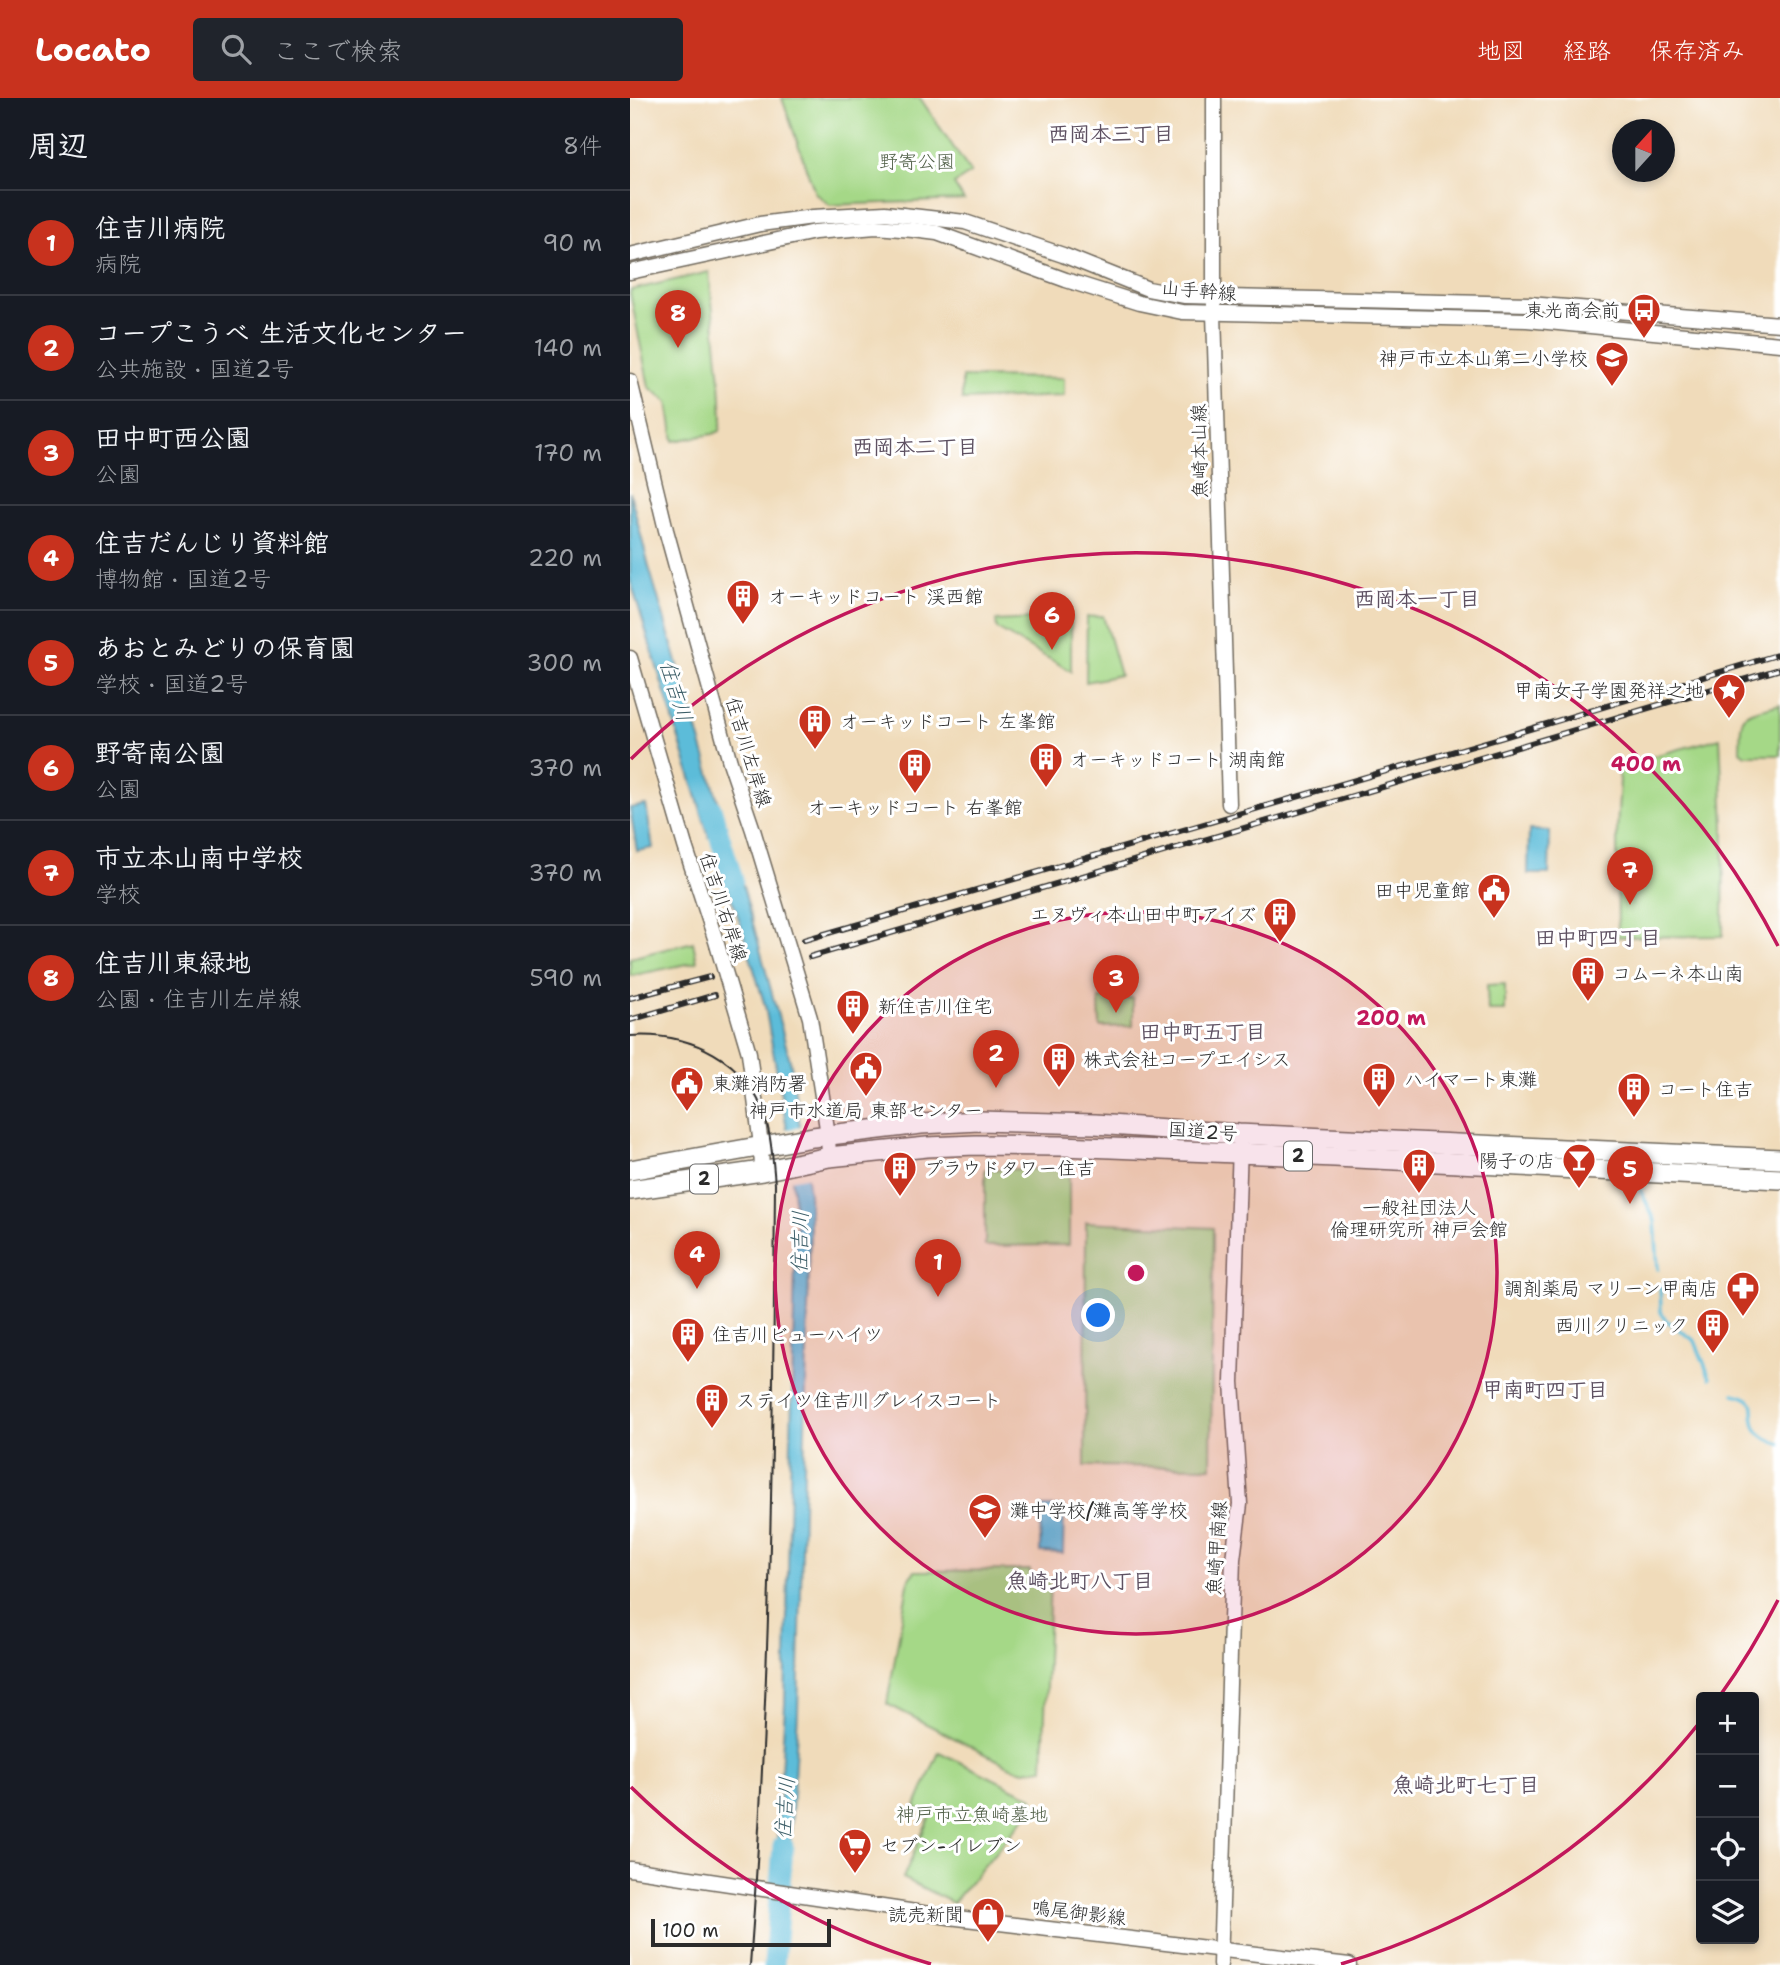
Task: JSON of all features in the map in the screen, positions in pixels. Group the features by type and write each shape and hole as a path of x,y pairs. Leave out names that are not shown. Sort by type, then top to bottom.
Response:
{"highway":[{"name":"国道2号","path":"630,1170 821,1136 921,1124 979,1121 1095,1124 1240,1143 1780,1179"},
{"name":"国道2号","path":"630,1190 822,1159 927,1147 976,1145 1240,1143 1780,1159"}],"street":[{"name":"魚崎本山線","path":"1214,98 1214,313 1229,804"},
{"name":"山手幹線","path":"630,255 760,224 813,217 886,213 965,222 1063,255 1149,289 1185,296 1529,304 1780,324"},
{"name":"山手幹線","path":"630,272 815,232 876,227 937,233 1066,280 1139,303 1182,312 1527,320 1780,344"},
{"name":"住吉川左岸線","path":"630,381 660,507 726,749 810,1018 822,1159"},
{"name":"住吉川右岸線","path":"630,658 749,1053 768,1144 770,1169"},
{"name":"魚崎甲南線","path":"1220,1965 1233,1559 1240,1504 1232,1382 1240,1143"},
{"name":"鳴尾御影線","path":"630,1869 949,1917 1349,1965"}],"green space":[{"name":"野寄公園","path":"782,98 920,98 971,173 954,184 964,200 830,205 815,193"},
{"path":"709,272 720,381 720,431 674,441 668,402 649,387 630,293 631,290"},
{"path":"962,377 1064,378 1064,396 962,400"},
{"path":"1103,616 1120,675 1086,682 1087,617"},
{"path":"1071,617 1071,671 997,629 996,621"},
{"path":"1780,704 1780,755 1745,755 1740,751 1741,727 1745,716 1750,712"},
{"path":"1720,738 1724,825 1723,936 1618,937 1617,830 1620,780 1617,766"},
{"path":"693,942 697,962 630,976 630,958"},
{"path":"1505,984 1505,1011 1488,1011 1487,985"},
{"path":"1133,998 1133,1026 1100,1027 1099,999"},
{"path":"985,1169 1069,1169 1069,1245 985,1246"},
{"name":"灘中学校/灘高等学校","path":"1086,1222 1213,1228 1211,1467 1085,1466"},
{"path":"1030,1570 1031,1579 1050,1579 1043,1768 1025,1771 1015,1769 887,1704 909,1578 915,1571"},
{"name":"神戸市立魚崎墓地","path":"939,1752 1033,1798 1034,1806 953,1903 903,1878 931,1813 915,1808"}],"water":[{"path":"630,492 649,567 727,831 709,837 630,579"},
{"path":"646,805 653,848 637,851 630,808"},
{"path":"1529,830 1550,831 1549,874 1528,874"},
{"path":"734,853 791,1064 809,1193 798,1712 788,1878 784,1874 775,1874 785,1704 796,1220 786,1123 765,1006 736,910 715,858"},
{"path":"1041,1507 1064,1507 1063,1553 1040,1552"},
{"path":"772,1908 778,1911 785,1909 780,1965 767,1965"}],"pier":[{"path":"802,1127 810,1176 789,1180 783,1130"}],"waterway":[{"name":"住吉川","path":"711,808 733,880"},
{"path":"1640,1189 1655,1221 1658,1269"},
{"path":"1660,1285 1661,1312 1666,1320 1695,1341 1710,1378"},
{"path":"1734,1394 1752,1402 1754,1421 1760,1434 1780,1444"},
{"name":"住吉川","path":"774,1965 783,1846"}],"tram line":[{"path":"630,1036 674,1039 695,1045 731,1066 746,1081 757,1099 766,1120 771,1144 775,1184 769,1575 762,1770 750,1965"}],"railway":[{"path":"804,940 1780,654"},
{"path":"810,957 1780,669"},
{"path":"630,998 710,977"},
{"path":"630,1020 715,995"}],"place":[{"name":"東光商会前","path":"1644,340"},
{"name":"住吉川東緑地","path":"678,348"},
{"name":"神戸市立本山第二小学校","path":"1612,388"},
{"name":"オーキッドコート 渓西館","path":"743,626"},
{"name":"野寄南公園","path":"1052,650"},
{"name":"甲南女子学園発祥之地","path":"1729,720"},
{"name":"オーキッドコート 左峯館","path":"815,751"},
{"name":"オーキッドコート 湖南館","path":"1046,789"},
{"name":"オーキッドコート 右峯館","path":"915,795"},
{"name":"市立本山南中学校","path":"1630,905"},
{"name":"田中児童館","path":"1494,920"},
{"name":"エヌヴィ本山田中町アイズ","path":"1280,944"},
{"name":"コムーネ本山南","path":"1588,1003"},
{"name":"田中町西公園","path":"1116,1013"},
{"name":"新住吉川住宅","path":"853,1036"},
{"name":"コープこうべ 生活文化センター","path":"996,1088"},
{"name":"株式会社コープエイシス","path":"1059,1089"},
{"name":"神戸市水道局 東部センター","path":"866,1098"},
{"name":"ハイマート東灘","path":"1379,1109"},
{"name":"東灘消防署","path":"687,1113"},
{"name":"コート住吉","path":"1634,1119"},
{"name":"陽子の店","path":"1579,1190"},
{"name":"一般社団法人 倫理研究所 神戸会館","path":"1419,1195"},
{"name":"プラウドタワー住吉","path":"900,1198"},
{"name":"あおとみどりの保育園","path":"1630,1204"},
{"name":"住吉だんじり資料館","path":"697,1289"},
{"name":"住吉川病院","path":"938,1297"},
{"name":"調剤薬局 マリーン甲南店","path":"1743,1318"},
{"name":"西川クリニック","path":"1713,1355"},
{"name":"住吉川ビューハイツ","path":"688,1364"},
{"name":"ステイツ住吉川グレイスコート","path":"712,1430"},
{"name":"灘中学校/灘高等学校","path":"985,1540"},
{"name":"セブン-イレブン","path":"855,1875"},
{"name":"読売新聞","path":"988,1944"}],"district":[{"name":"西岡本三丁目","path":"1111,134"},
{"name":"西岡本二丁目","path":"915,447"},
{"name":"西岡本一丁目","path":"1417,599"},
{"name":"田中町四丁目","path":"1598,938"},
{"name":"田中町五丁目","path":"1203,1032"},
{"name":"甲南町四丁目","path":"1545,1390"},
{"name":"魚崎北町八丁目","path":"1080,1581"},
{"name":"魚崎北町七丁目","path":"1466,1785"}]}
